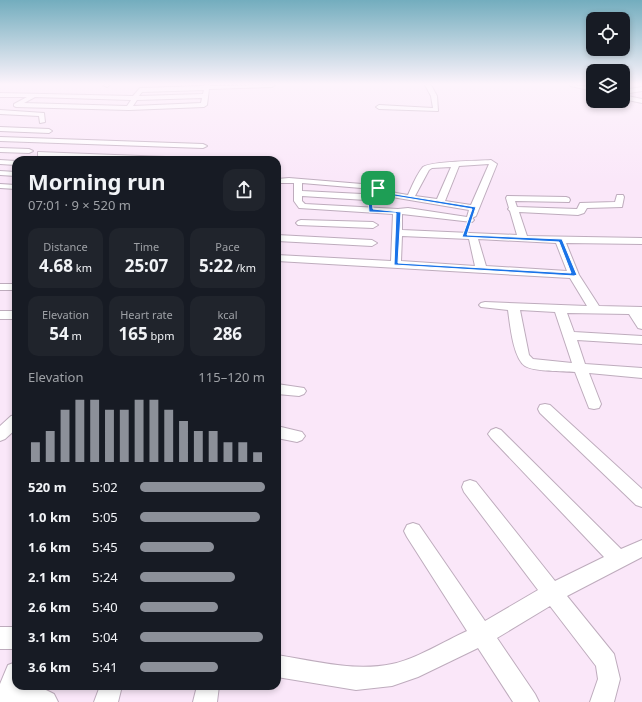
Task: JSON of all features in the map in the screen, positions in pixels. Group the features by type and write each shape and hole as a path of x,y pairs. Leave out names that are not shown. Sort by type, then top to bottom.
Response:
{"street":[{"path":"43,118 45,127"},
{"path":"35,122 45,127"},
{"path":"12,130 22,124"},
{"path":"0,129 12,130 45,127"},
{"path":"0,139 203,146"},
{"path":"80,156 96,143"},
{"path":"146,156 158,145"},
{"path":"0,150 29,151"},
{"path":"41,154 59,156"},
{"path":"410,198 428,168 457,163 486,161 493,163 469,220 468,236 481,269"},
{"path":"0,162 12,163"},
{"path":"440,202 457,163"},
{"path":"0,173 12,174"},
{"path":"281,181 298,181 378,188 390,194 474,208"},
{"path":"298,181 298,203 302,206 371,211 408,211 469,220"},
{"path":"0,186 12,187"},
{"path":"369,187 371,211"},
{"path":"298,193 370,198 384,198 390,194"},
{"path":"512,209 578,212 581,211 583,205 620,205 620,197"},
{"path":"523,239 509,199 566,200"},
{"path":"396,264 398,212"},
{"path":"292,259 302,220 373,224"},
{"path":"396,233 523,239 642,241"},
{"path":"281,238 372,243"},
{"path":"560,240 574,275 595,310"},
{"path":"281,258 574,275"},
{"path":"0,287 12,287"},
{"path":"485,305 638,311 642,326"},
{"path":"512,306 524,355 528,362 539,366 642,373"},
{"path":"560,309 594,404"},
{"path":"0,315 12,315"},
{"path":"569,336 642,340"},
{"path":"281,389 299,391"},
{"path":"545,409 642,500"},
{"path":"0,435 12,424"},
{"path":"281,433 297,436"},
{"path":"496,434 619,560"},
{"path":"470,487 606,662 609,669 609,679 602,702"},
{"path":"413,531 527,702"},
{"path":"281,667 356,679 392,675 432,659 482,635 552,592 642,548"},
{"path":"0,638 12,638"},
{"path":"12,683 6,699 46,702"},
{"path":"106,702 110,690"},
{"path":"205,702 207,690"}],"route":[{"path":"369,187 378,188 394,195 474,208 464,236 560,240 574,275 396,264 398,212 371,211 369,187"}]}
